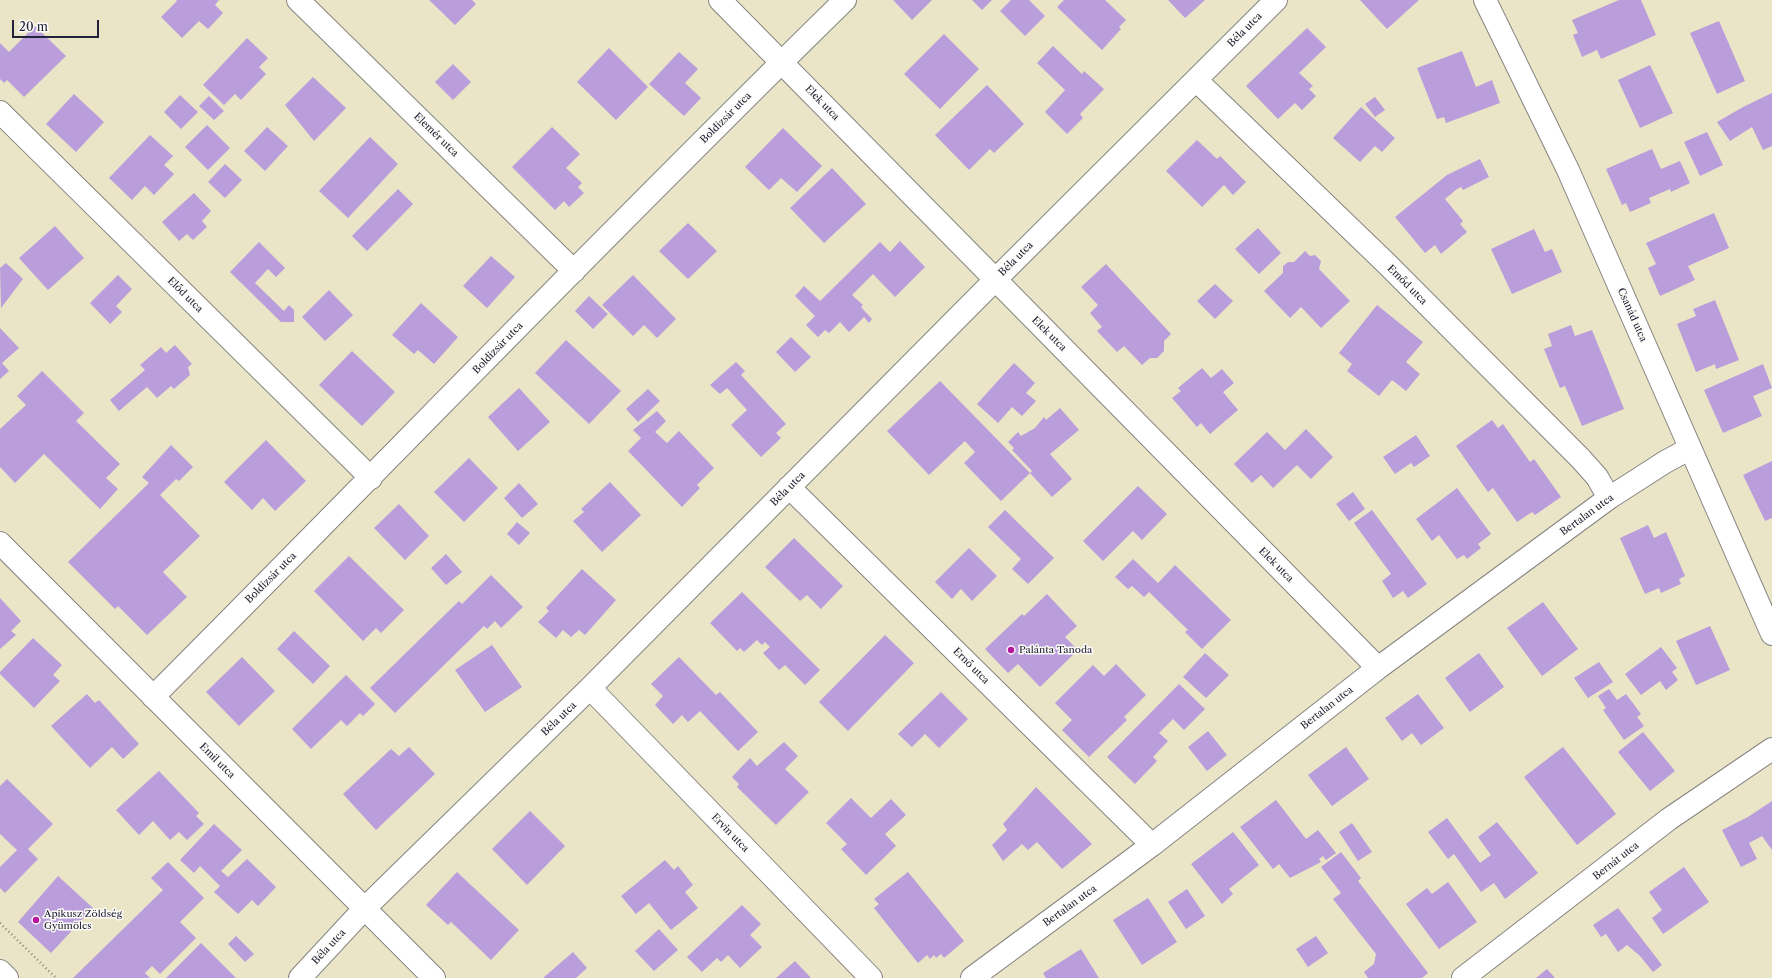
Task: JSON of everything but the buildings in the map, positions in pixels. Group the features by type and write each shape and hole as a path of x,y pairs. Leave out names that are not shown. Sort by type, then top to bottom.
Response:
{"street":[{"name":"Elemér utca","path":"298,0 574,270"},
{"name":"Elek utca","path":"720,0 1378,668"},
{"name":"Boldizsár utca","path":"153,697 371,478 574,270 845,0"},
{"name":"Béla utca","path":"300,978 365,908 590,688 995,280 1276,0"},
{"name":"Csanád utca","path":"1485,0 1568,170 1634,317 1689,449 1772,634"},
{"name":"Emőd utca","path":"1196,80 1387,264 1582,459 1597,477 1609,498"},
{"name":"Előd utca","path":"0,112 371,478"},
{"name":"Bertalan utca","path":"972,978 1152,845 1378,668 1609,498 1665,462 1689,449"},
{"name":"Ernő utca","path":"789,487 1152,845"},
{"name":"Emil utca","path":"0,543 434,978"},
{"name":"Ervin utca","path":"590,688 871,978"},
{"name":"Bernát utca","path":"1463,978 1669,819 1772,749"},
{"path":"0,971 7,978"}],"path":[{"path":"0,923 56,978"}],"place":[{"name":"Palánta Tanoda","path":"1011,650"},
{"name":"Apikusz Zöldség Gyümölcs","path":"36,920"}]}
